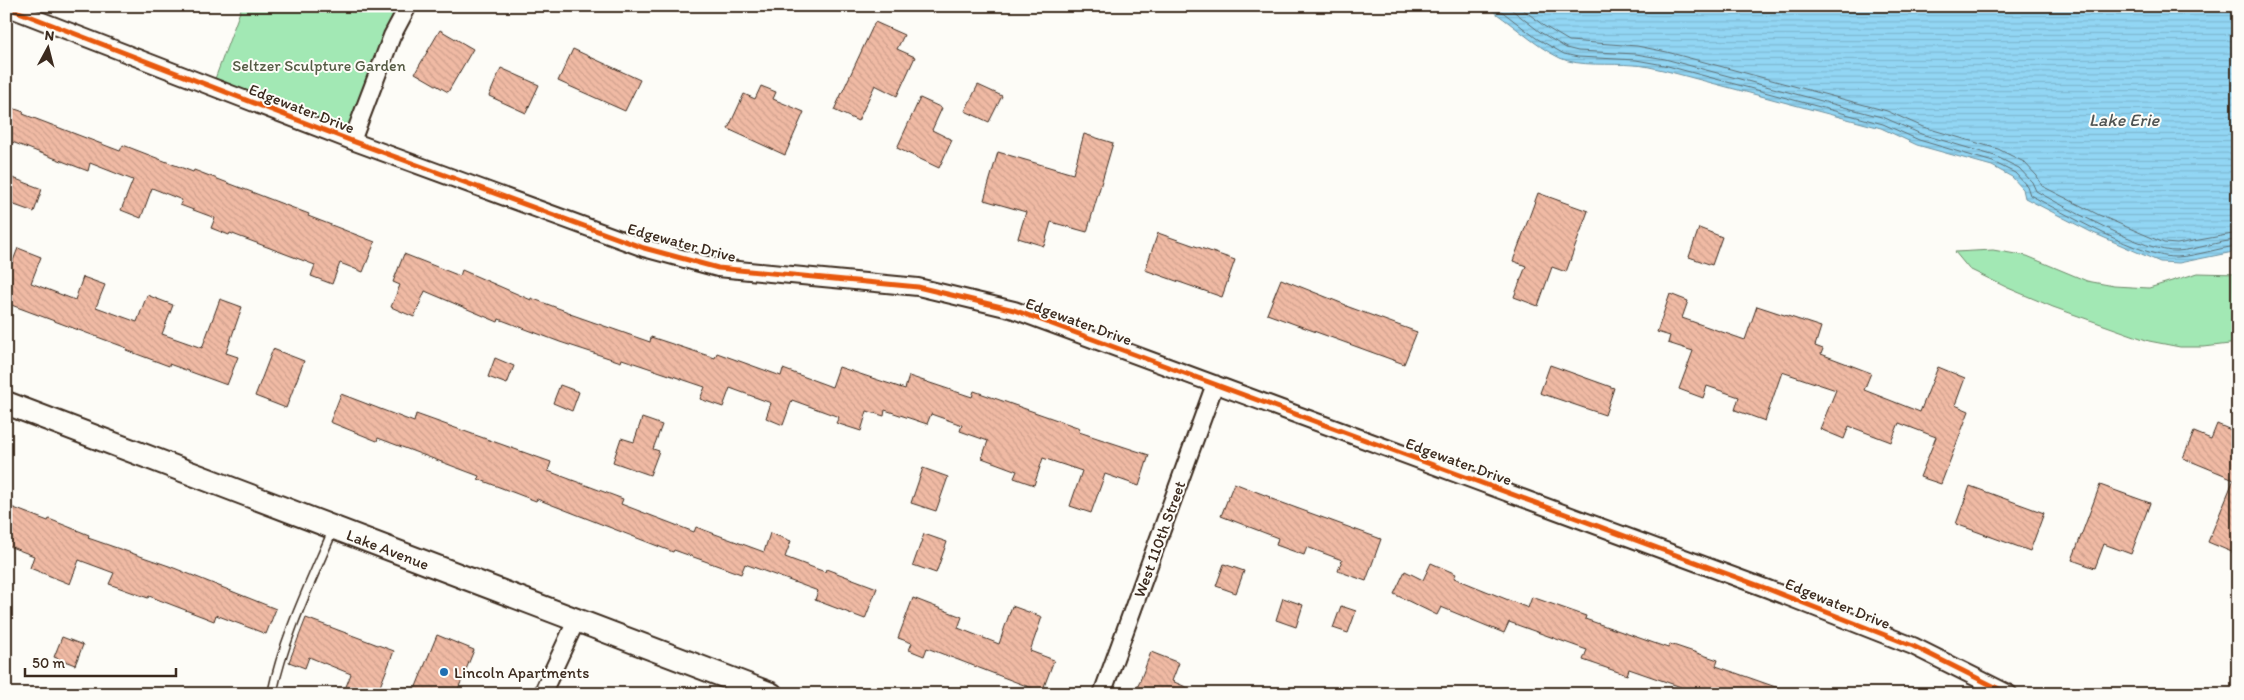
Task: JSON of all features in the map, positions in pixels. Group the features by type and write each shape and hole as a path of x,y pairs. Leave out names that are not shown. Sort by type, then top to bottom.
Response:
{"street":[{"path":"352,141 392,36 408,6"},
{"name":"Edgewater Drive","path":"6,7 352,141 644,248 718,268 918,288 1014,310 1768,589 1913,646 2009,694"},
{"name":"West 110th Street","path":"1102,694 1215,384"},
{"name":"Lake Avenue","path":"6,403 771,694"},
{"path":"542,694 576,621"}],"lane":[{"path":"272,694 278,666 333,528"}],"green space":[{"name":"Seltzer Sculpture Garden","path":"242,6 408,6 352,141 212,87"},
{"path":"1993,250 2027,256 2087,281 2114,286 2149,288 2198,273 2238,274 2238,343 2204,347 2180,347 2149,341 2053,307 2008,288 1969,269 1955,252"}],"water":[{"name":"Lake Erie","path":"1485,6 2238,6 2238,251 2179,263 2160,262 2091,232 2025,198 2023,189 2012,177 1992,166 1917,145 1881,128 1663,70 1637,65 1585,64 1567,61 1541,47"}],"building":[{"path":"875,22 904,35 897,49 915,57 897,96 875,85 858,121 834,110"},
{"path":"440,30 473,49 448,92 415,73"},
{"path":"573,49 640,80 625,111 558,81"},
{"path":"501,68 539,85 526,113 489,96"},
{"path":"978,85 1002,96 989,122 965,111"},
{"path":"761,86 776,92 773,99 804,112 785,155 728,129 744,94 755,99"},
{"path":"920,98 942,108 932,130 952,140 939,168 897,148"},
{"path":"6,106 120,151 123,145 193,172 194,170 309,214 308,216 375,242 363,272 340,263 332,284 311,276 315,265 230,233 229,235 211,228 215,218 180,205 182,200 152,188 141,218 121,210 133,180 90,163 88,171 12,142 8,154 6,154"},
{"path":"1084,134 1113,143 1087,232 1051,222 1044,246 1018,238 1026,212 984,200 998,152 1073,174"},
{"path":"13,178 42,189 34,212 6,202"},
{"path":"1538,193 1588,211 1566,272 1552,267 1538,306 1514,297 1526,266 1513,261"},
{"path":"1699,228 1722,237 1712,265 1689,257"},
{"path":"1158,233 1235,260 1222,297 1145,270"},
{"path":"18,248 41,257 31,283 75,300 83,277 105,285 96,307 137,322 147,295 173,305 162,334 202,348 220,299 242,307 226,353 238,357 227,385 169,364 169,366 126,350 127,348 6,303 6,279"},
{"path":"404,254 460,276 462,270 531,300 531,298 650,342 651,337 715,358 717,353 781,376 783,369 832,387 839,367 905,389 909,376 972,397 974,391 1080,428 1079,432 1149,455 1139,486 1105,474 1091,513 1070,506 1082,471 1043,458 1034,485 1014,478 1017,471 982,458 988,441 960,431 962,425 931,414 927,424 885,410 884,416 867,411 861,431 836,423 839,417 792,400 783,425 766,418 771,403 730,388 723,407 700,399 705,387 622,359 621,362 560,342 499,319 498,322 425,291 414,317 391,307 400,285 393,282"},
{"path":"1281,279 1346,306 1417,332 1404,364 1267,314"},
{"path":"1670,294 1688,301 1682,318 1745,340 1757,306 1821,327 1815,346 1823,349 1821,354 1871,373 1864,390 1920,412 1938,367 1965,378 1955,405 1969,411 1941,484 1920,477 1936,437 1899,423 1891,442 1849,426 1844,439 1820,429 1836,390 1782,372 1765,421 1735,410 1739,397 1707,386 1703,398 1679,389 1693,351 1668,343 1670,336 1657,332"},
{"path":"273,349 304,361 286,408 255,396"},
{"path":"495,358 514,366 507,384 488,377"},
{"path":"1550,365 1614,388 1605,415 1540,393"},
{"path":"560,385 579,392 572,411 553,403"},
{"path":"341,394 414,422 416,414 551,462 548,471 623,499 621,504 694,532 696,527 764,552 770,533 791,541 785,557 825,572 826,569 877,588 865,619 815,600 818,591 745,564 741,574 674,550 673,552 537,499 536,501 478,479 479,476 378,438 377,441 330,422"},
{"path":"642,418 662,425 653,449 659,451 650,475 613,462 621,438 634,442"},
{"path":"2217,424 2238,433 2238,543 2234,553 2208,542 2234,479 2183,458 2194,432 2211,439"},
{"path":"923,468 948,477 936,511 911,503"},
{"path":"1234,483 1269,498 1381,539 1366,581 1338,571 1342,560 1307,547 1304,555 1276,545 1278,538 1221,516"},
{"path":"2100,485 2150,503 2131,554 2104,544 2095,568 2072,560"},
{"path":"1970,486 2044,513 2030,551 1956,524"},
{"path":"6,505 48,521 49,519 89,535 88,538 169,566 276,609 266,634 216,615 214,621 149,596 148,598 109,584 114,573 79,560 70,584 30,568 34,556 6,545"},
{"path":"924,534 947,542 936,573 913,565"},
{"path":"1431,563 1456,574 1454,578 1528,608 1532,597 1586,616 1585,619 1668,648 1670,644 1718,660 1716,666 1787,691 1786,694 1679,694 1681,687 1629,669 1627,675 1583,660 1587,650 1509,622 1504,633 1441,607 1437,615 1394,594 1405,571 1423,580"},
{"path":"1224,564 1244,571 1236,593 1216,586"},
{"path":"913,598 962,617 958,628 999,644 1012,606 1042,617 1030,651 1054,660 1042,692 927,648 924,656 909,650 912,643 898,638"},
{"path":"1283,598 1303,605 1296,627 1276,620"},
{"path":"1341,606 1356,611 1348,633 1333,628"},
{"path":"306,618 394,651 377,694 358,694 345,689 351,674 309,657 305,668 289,662"},
{"name":"Lincoln Apartments","path":"437,635 474,650 456,694 413,694"},
{"path":"62,637 83,645 75,665 54,657"},
{"path":"1151,652 1179,663 1172,681 1202,694 1135,694"}],"cycle path":[{"path":"6,7 352,141 644,248 718,268 918,287 1014,310 1768,589 1913,646 2009,694"}],"place":[{"name":"Lincoln Apartments","path":"444,672"}]}
